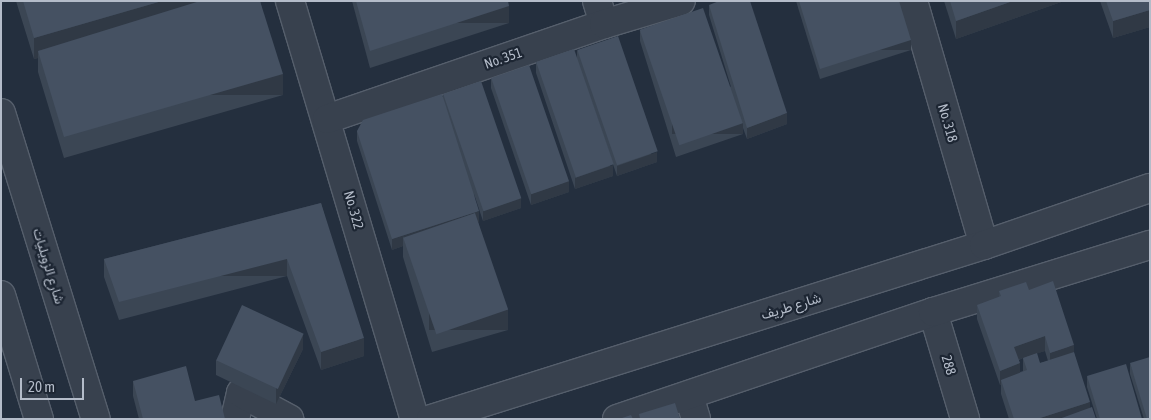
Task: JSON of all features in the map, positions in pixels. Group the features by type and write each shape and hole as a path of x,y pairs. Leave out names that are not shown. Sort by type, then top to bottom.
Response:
{"street":[{"name":"No. 322","path":"290,1 327,119 415,419"},
{"name":"No. 351","path":"327,119 601,12 681,1"},
{"name":"No. 318","path":"912,1 984,245"},
{"name":"شارع الزويليات","path":"1,113 96,419"},
{"name":"شارع طريف","path":"431,419 984,245 1150,188"},
{"path":"617,419 693,408 933,312 1150,246"},
{"path":"1,295 39,419"},
{"name":"288","path":"933,312 965,419"},
{"path":"235,419 241,394 289,419"}],"building":[{"path":"23,1 162,1 34,38"},
{"path":"200,1 260,1 283,74 64,137 38,51"},
{"path":"356,1 508,1 509,6 370,51"},
{"path":"719,1 750,1 787,113 747,128 709,5"},
{"path":"799,1 899,1 911,40 820,69"},
{"path":"950,1 1013,1 956,21"},
{"path":"1106,1 1150,1 1150,10 1113,21"},
{"path":"703,8 743,123 679,145 640,30"},
{"path":"618,36 658,151 617,165 577,50"},
{"path":"574,49 614,164 576,177 536,62"},
{"path":"529,65 569,181 531,194 491,78"},
{"path":"481,81 521,198 484,211 443,94"},
{"path":"442,94 479,211 392,239 357,131 363,120"},
{"path":"321,203 364,338 321,352 287,259 119,302 104,259"},
{"path":"475,213 508,309 436,334 403,238"},
{"path":"1053,281 1074,345 1050,353 1045,336 1014,347 1020,363 1000,371 977,305 1001,296 999,291 1026,282 1029,290"},
{"path":"242,305 304,334 278,389 216,360"},
{"path":"1074,352 1090,402 1037,419 1014,419 1001,380 1027,370 1023,358 1037,353 1040,363"},
{"path":"1150,357 1150,419 1147,419 1130,363"},
{"path":"1126,364 1142,419 1100,419 1087,376"},
{"path":"186,366 195,401 219,395 225,419 143,419 133,381"},
{"path":"675,403 680,419 640,419 639,414"},
{"path":"1092,407 1096,419 1059,419"},
{"path":"631,415 633,419 619,419"}]}
